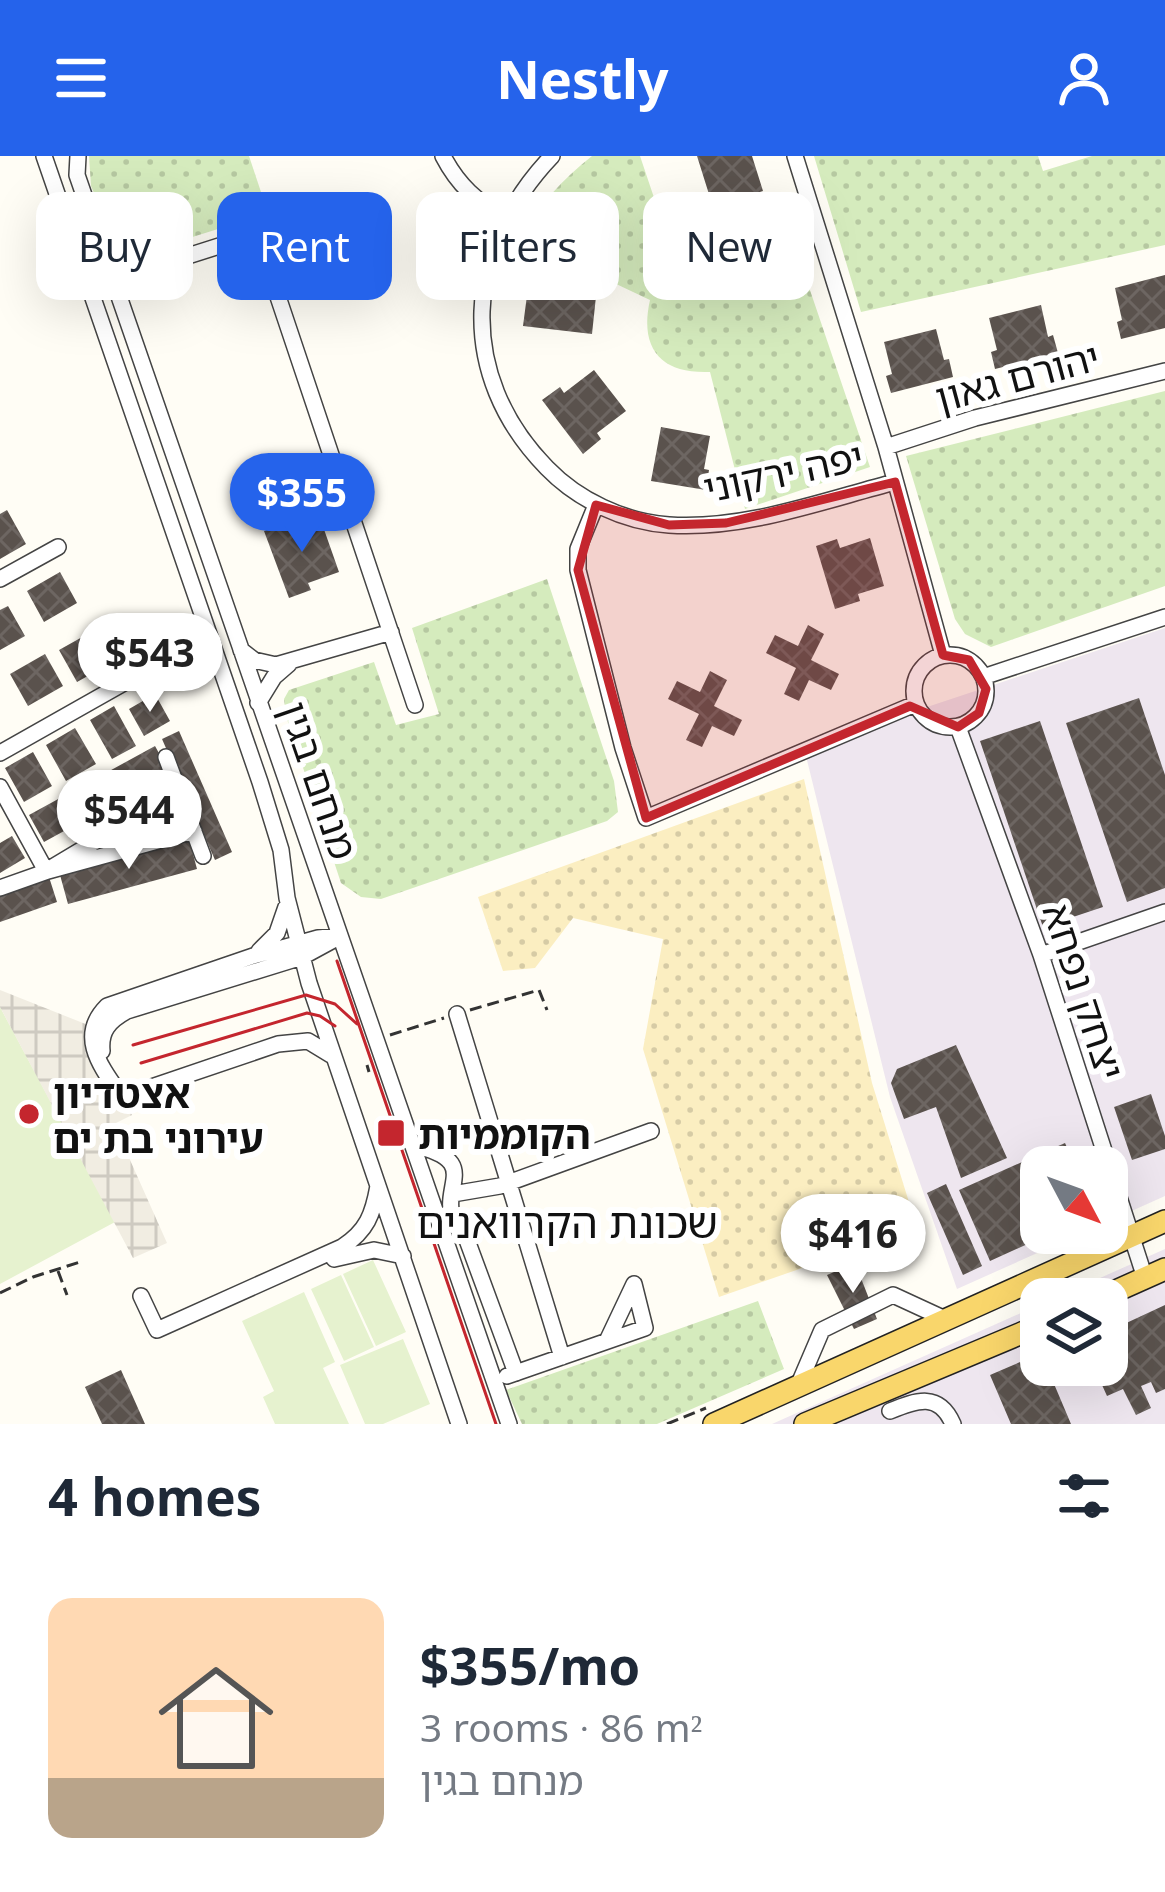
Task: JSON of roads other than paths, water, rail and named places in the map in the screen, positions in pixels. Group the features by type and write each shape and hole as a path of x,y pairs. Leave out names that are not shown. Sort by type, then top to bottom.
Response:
{"main road":[{"path":"714,1424 1165,1221"},
{"path":"805,1424 1020,1334"}],"street":[{"name":"מנחם בגין","path":"44,156 246,741 280,850 300,951 333,1057 459,1424"},
{"name":"מנחם בגין","path":"78,156 76,175 509,1424"},
{"path":"443,156 467,192"},
{"name":"יפה ירקוני","path":"521,192 552,156"},
{"path":"795,156 886,447 943,655"},
{"path":"193,254 238,240 262,254 415,705"},
{"name":"יפה ירקוני","path":"482,300 481,336 499,402 527,448 560,481 596,505 669,525 726,523 895,482"},
{"name":"יהורם גאון","path":"886,447 975,418 1165,371"},
{"path":"596,505 578,549 578,570 622,748 646,818 915,704"},
{"path":"0,579 58,547"},
{"path":"983,676 1165,617"},
{"path":"239,648 262,663 277,665 391,632"},
{"path":"943,655 969,660 983,676 986,689 979,713 958,727 931,723 915,704 915,679 931,660 943,655"},
{"path":"258,704 274,677 291,663"},
{"path":"0,753 154,666"},
{"name":"יצחק נפחא","path":"958,727 1040,956 1130,1236 1155,1273"},
{"path":"166,757 203,856"},
{"path":"0,787 7,814 46,871"},
{"path":"46,871 178,792"},
{"path":"0,887 194,831"},
{"path":"253,956 277,934 287,898"},
{"path":"1040,956 1165,912"},
{"path":"122,1096 101,1047 105,1028 117,1016 300,951 318,938 340,936"},
{"path":"122,1096 92,1044 93,1026 101,1011 253,956 300,951"},
{"path":"457,1014 562,1357"},
{"path":"122,1096 298,1040 315,1043 333,1057"},
{"path":"453,1194 508,1183 651,1131"},
{"path":"413,1145 445,1156 453,1167 454,1223 467,1240 516,1372"},
{"path":"141,1296 157,1330 342,1247 371,1218 378,1184"},
{"path":"284,1272 374,1250 403,1256"},
{"path":"798,1386 822,1330 893,1295 945,1319"},
{"path":"495,1380 607,1341"},
{"path":"890,1411 926,1401 942,1406 953,1424"}],"tram line":[{"path":"337,961 496,1424"},
{"path":"133,1045 306,995 335,1004 357,1024"},
{"path":"141,1063 307,1013 335,1026"}],"place":[{"name":"אצטדיון עירוני בת ים","path":"29,1114"},
{"name":"הקוממיות","path":"391,1133"}],"district":[{"name":"שכונת הקרוואנים","path":"567,1221"}]}
